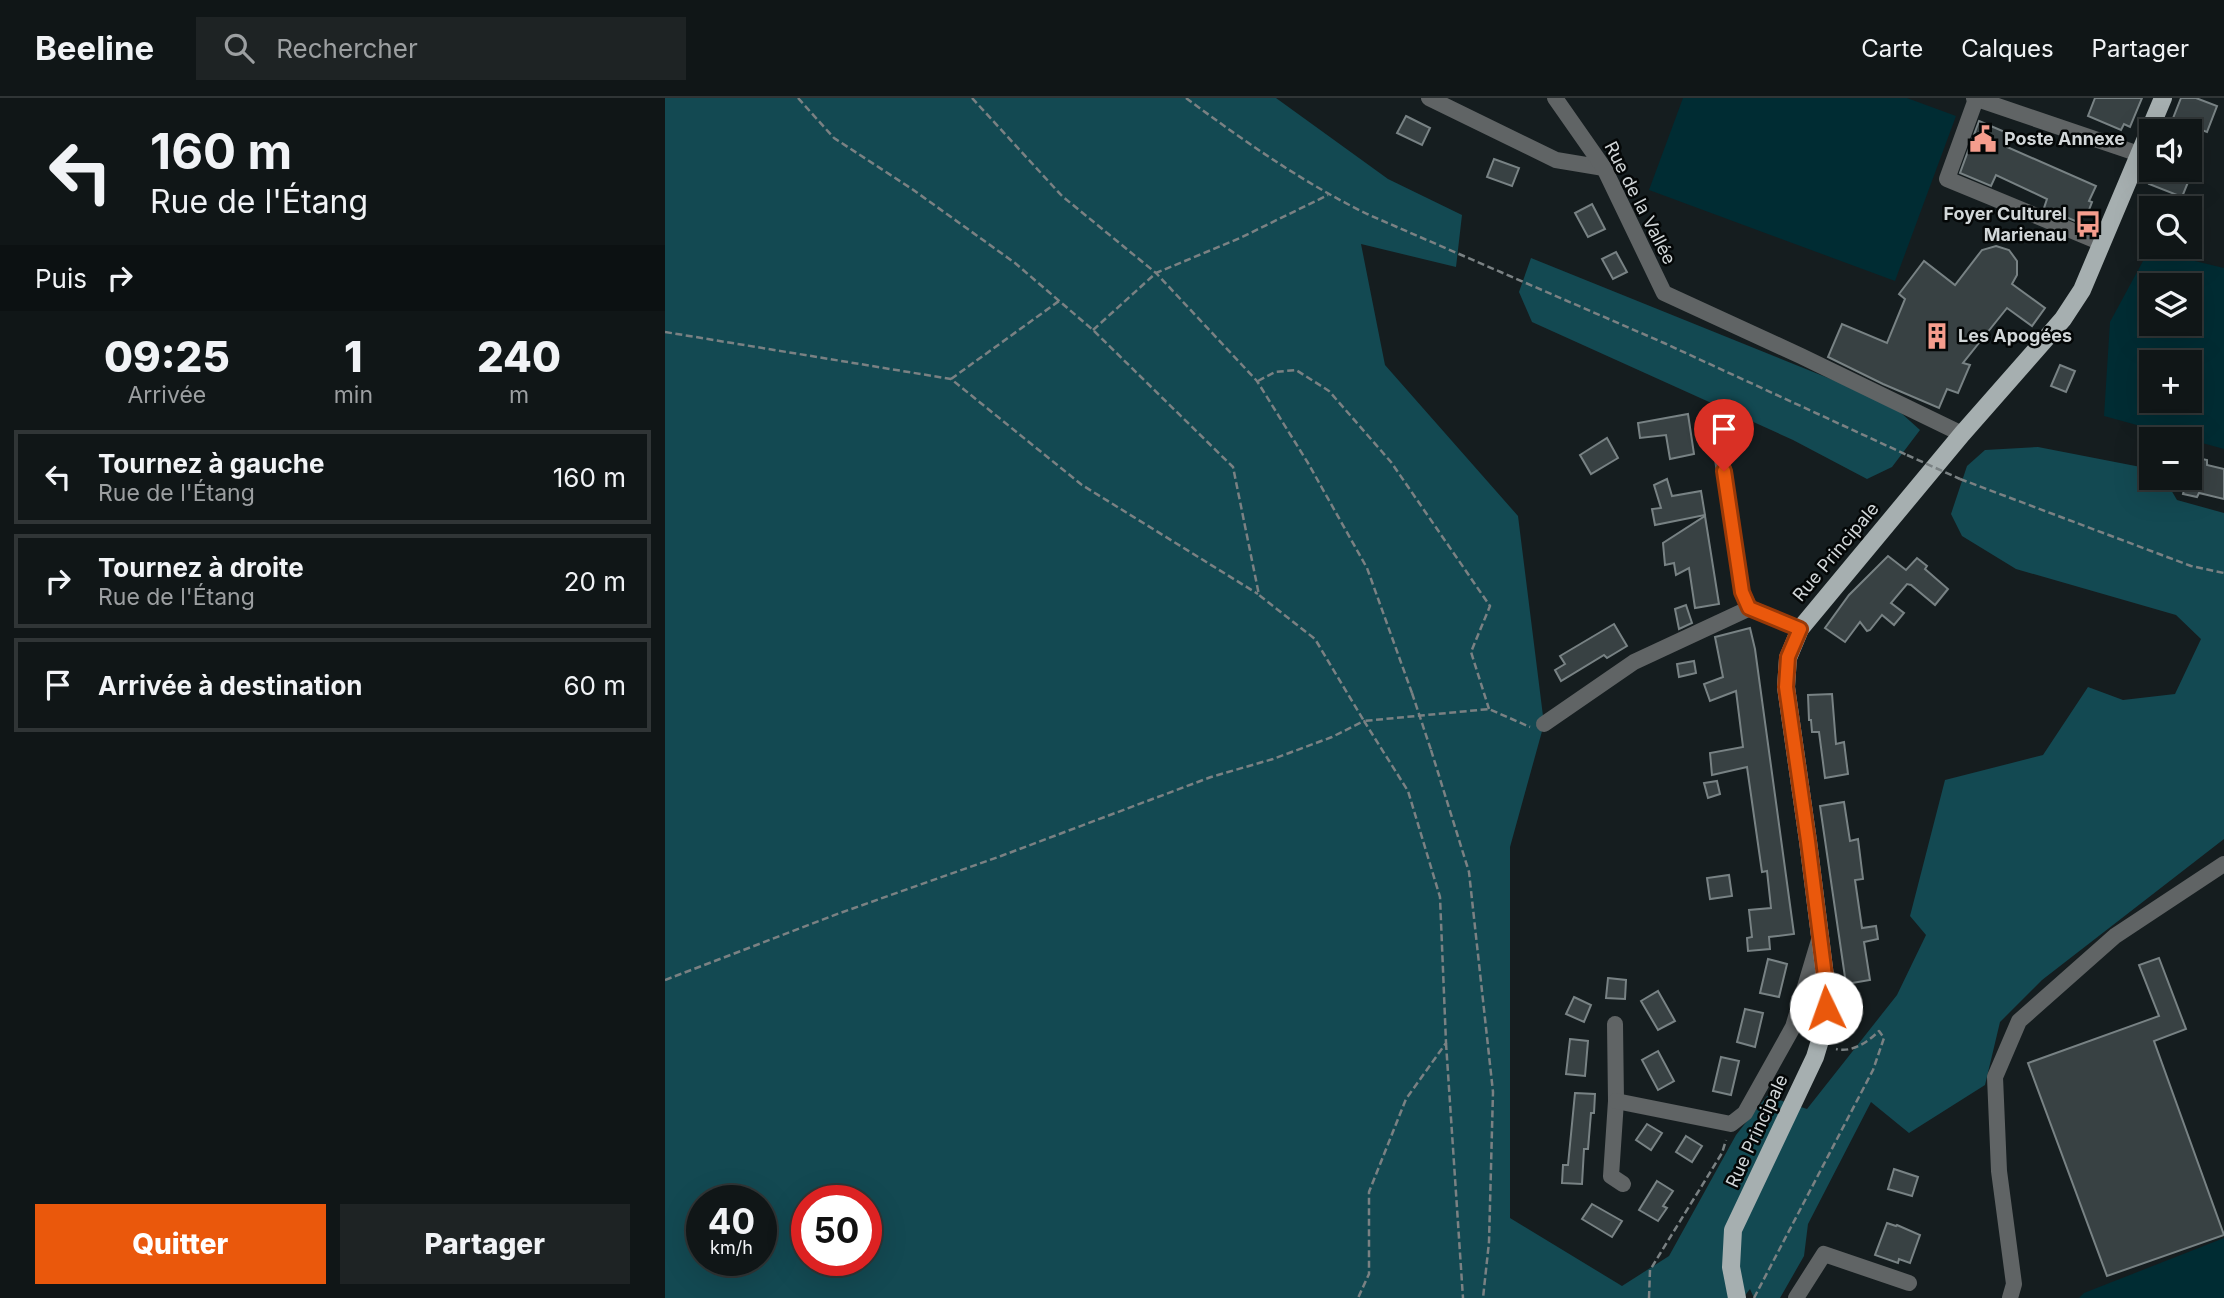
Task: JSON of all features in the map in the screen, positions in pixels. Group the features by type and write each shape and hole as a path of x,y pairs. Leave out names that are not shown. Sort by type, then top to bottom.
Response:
{"main road":[{"name":"Rue Principale","path":"2154,119 2163,98"},
{"name":"Rue Principale","path":"1737,1298 1731,1267 1733,1230 1819,1046 1825,1024 1827,992 1786,687 1788,657 1800,629 1962,434 2063,319 2082,290 2139,154"}],"street":[{"path":"1429,98 1556,160 1604,168"},
{"name":"Rue de la Vallée","path":"1555,98 1604,168 1664,293 1962,434"},
{"path":"2102,243 1947,179 1975,98 2139,154"},
{"path":"1717,419 1742,592 1749,608 1800,629"},
{"path":"1544,724 1634,662 1749,608"},
{"path":"2010,1298 2014,1284 1999,1171 1995,1077 2019,1021 2115,936 2224,864"},
{"path":"1616,1101 1731,1124 1745,1113 1793,1027 1819,940"},
{"path":"1615,1024 1616,1101 1611,1176 1623,1184"},
{"path":"1796,1298 1824,1254 1909,1283"}],"path":[{"path":"798,98 834,138 912,189 1015,263 1093,330 1233,467 1259,595"},
{"path":"972,98 1062,195 1156,273 1257,382 1308,463 1367,568 1412,693 1469,872 1493,1092 1489,1242 1483,1298"},
{"path":"1186,98 1252,146 1328,195 1367,214 1664,343 1960,479 2191,566 2224,573"},
{"path":"1093,330 1156,273 1240,238 1328,195"},
{"path":"951,379 1059,301"},
{"path":"665,332 951,379 1082,485 1259,595 1315,639 1408,790 1440,897 1446,1043 1463,1298"},
{"path":"1257,382 1275,372 1296,370 1329,391 1398,472 1490,606 1471,652 1489,709"},
{"path":"665,980 1211,777 1273,759 1332,737 1364,721 1489,709 1534,729 1544,724"},
{"path":"1754,1298 1873,1070 1884,1038 1879,1031 1869,1041 1843,1051 1819,1046"},
{"path":"1358,1298 1369,1274 1369,1192 1406,1098 1446,1043"},
{"path":"1649,1298 1650,1270 1722,1153 1731,1124"}],"shaded area":[{"path":"665,98 1276,98 1388,179 1462,215 1456,267 1361,244 1385,365 1518,516 1544,724 1510,847 1510,1218 1622,1286 1669,1256 1736,1135 1767,1096 1807,1109 1897,995 1926,935 1910,916 1945,780 2043,755 2088,687 2123,700 2175,694 2201,639 2176,615 2016,569 1962,536 1951,514 1967,466 1985,450 2038,447 2139,467 2139,490 2171,490 2177,500 2224,513 2224,839 2042,980 2000,1022 1985,1085 1909,1133 1871,1102 1808,1224 1804,1256 1780,1298 1754,1298 1750,1289 1743,1298 665,1298"},
{"path":"1683,98 1907,98 1956,116 1895,281 1649,190"},
{"path":"1531,258 1890,403 1920,430 1892,467 1867,479 1793,440 1532,322 1519,292"},
{"path":"2144,259 2186,259 2224,268 2224,449 2202,443 2202,427 2144,427 2104,416 2110,322"},
{"path":"2224,1238 2224,1298 2079,1298 2084,1293"}],"building":[{"path":"2095,98 2142,98 2130,127 2124,124 2121,130 2088,116"},
{"path":"2181,98 2196,98 2217,106 2207,132 2202,130 2202,119 2173,119"},
{"path":"1406,116 1430,128 1422,145 1397,133"},
{"path":"1979,121 2012,135 2007,147 2096,186 2089,201 2092,202 2087,215 2084,214 2080,223 2044,208 2047,199 1996,175 1991,186 1960,173"},
{"path":"1494,159 1519,168 1512,186 1487,177"},
{"path":"2150,182 2188,182 2182,196 2149,184"},
{"path":"1592,204 1605,229 1588,237 1575,213"},
{"name":"Les Apogées","path":"1996,246 2009,250 2017,261 2017,275 2012,284 2045,308 2032,326 2007,308 1963,363 1970,365 1958,393 1947,389 1939,408 1828,357 1842,324 1887,343 1905,299 1899,294 1924,261 1955,285 1982,250"},
{"path":"1616,252 1627,272 1613,279 1602,259"},
{"path":"2060,365 2075,371 2066,392 2051,386"},
{"path":"1688,414 1694,454 1670,459 1666,435 1640,438 1638,423"},
{"path":"1607,438 1618,458 1591,474 1580,455"},
{"path":"2202,459 2207,460 2207,465 2224,469 2224,499 2199,493 2197,497 2183,494 2184,490 2202,490"},
{"path":"1667,479 1672,496 1701,491 1705,515 1655,525 1652,509 1661,508 1654,485"},
{"path":"1705,516 1719,604 1695,608 1689,568 1676,575 1674,563 1665,565 1663,543"},
{"path":"1888,556 1906,570 1917,558 1927,566 1925,569 1948,589 1935,605 1907,584 1891,603 1904,613 1894,625 1882,615 1867,631 1860,622 1845,642 1825,628 1849,595"},
{"path":"1686,605 1692,623 1679,629 1675,609"},
{"path":"1614,624 1627,646 1607,658 1604,655 1561,681 1555,670 1565,664 1560,656"},
{"path":"1750,628 1794,934 1769,937 1770,949 1748,951 1747,938 1752,937 1749,910 1771,908 1767,871 1762,872 1747,767 1712,775 1710,753 1743,747 1736,691 1710,701 1704,684 1723,677 1715,637"},
{"path":"1694,661 1696,673 1679,677 1677,664"},
{"path":"1832,694 1836,744 1844,742 1848,774 1825,778 1819,732 1812,732 1809,720 1808,695"},
{"path":"1717,781 1720,794 1708,798 1704,783"},
{"path":"1844,802 1850,841 1858,839 1863,879 1855,880 1862,928 1876,926 1878,939 1864,942 1870,980 1846,984 1820,806"},
{"path":"1729,875 1732,896 1710,899 1707,878"},
{"path":"2159,958 2186,1029 2154,1041 2224,1235 2107,1276 2028,1063 2159,1016 2139,965"},
{"path":"1768,959 1787,964 1779,997 1760,993"},
{"path":"1608,978 1626,980 1625,999 1606,998"},
{"path":"1658,991 1675,1021 1658,1030 1641,1001"},
{"path":"1574,997 1591,1005 1584,1022 1566,1014"},
{"path":"1745,1009 1763,1013 1755,1047 1737,1042"},
{"path":"1570,1039 1588,1041 1585,1076 1566,1074"},
{"path":"1658,1051 1674,1081 1658,1090 1642,1060"},
{"path":"1721,1057 1739,1061 1731,1095 1713,1091"},
{"path":"1575,1093 1595,1094 1588,1149 1584,1149 1582,1184 1562,1183 1563,1165 1568,1165"},
{"path":"1647,1124 1662,1133 1651,1150 1636,1140"},
{"path":"1686,1136 1702,1146 1692,1162 1676,1152"},
{"path":"1894,1169 1918,1177 1912,1196 1888,1189"},
{"path":"1657,1181 1673,1191 1663,1206 1667,1208 1658,1221 1639,1210"},
{"path":"1592,1204 1622,1221 1612,1237 1582,1219"},
{"path":"1887,1223 1920,1235 1910,1263 1899,1259 1898,1263 1875,1255"}],"place":[{"name":"Poste Annexe","path":"1983,139"},
{"name":"Foyer Culturel Marienau","path":"2088,224"},
{"name":"Les Apogées","path":"1937,336"}],"route":[{"path":"1724,471 1742,592 1749,608 1800,629 1788,657 1786,687 1827,992 1826,1008"}]}
